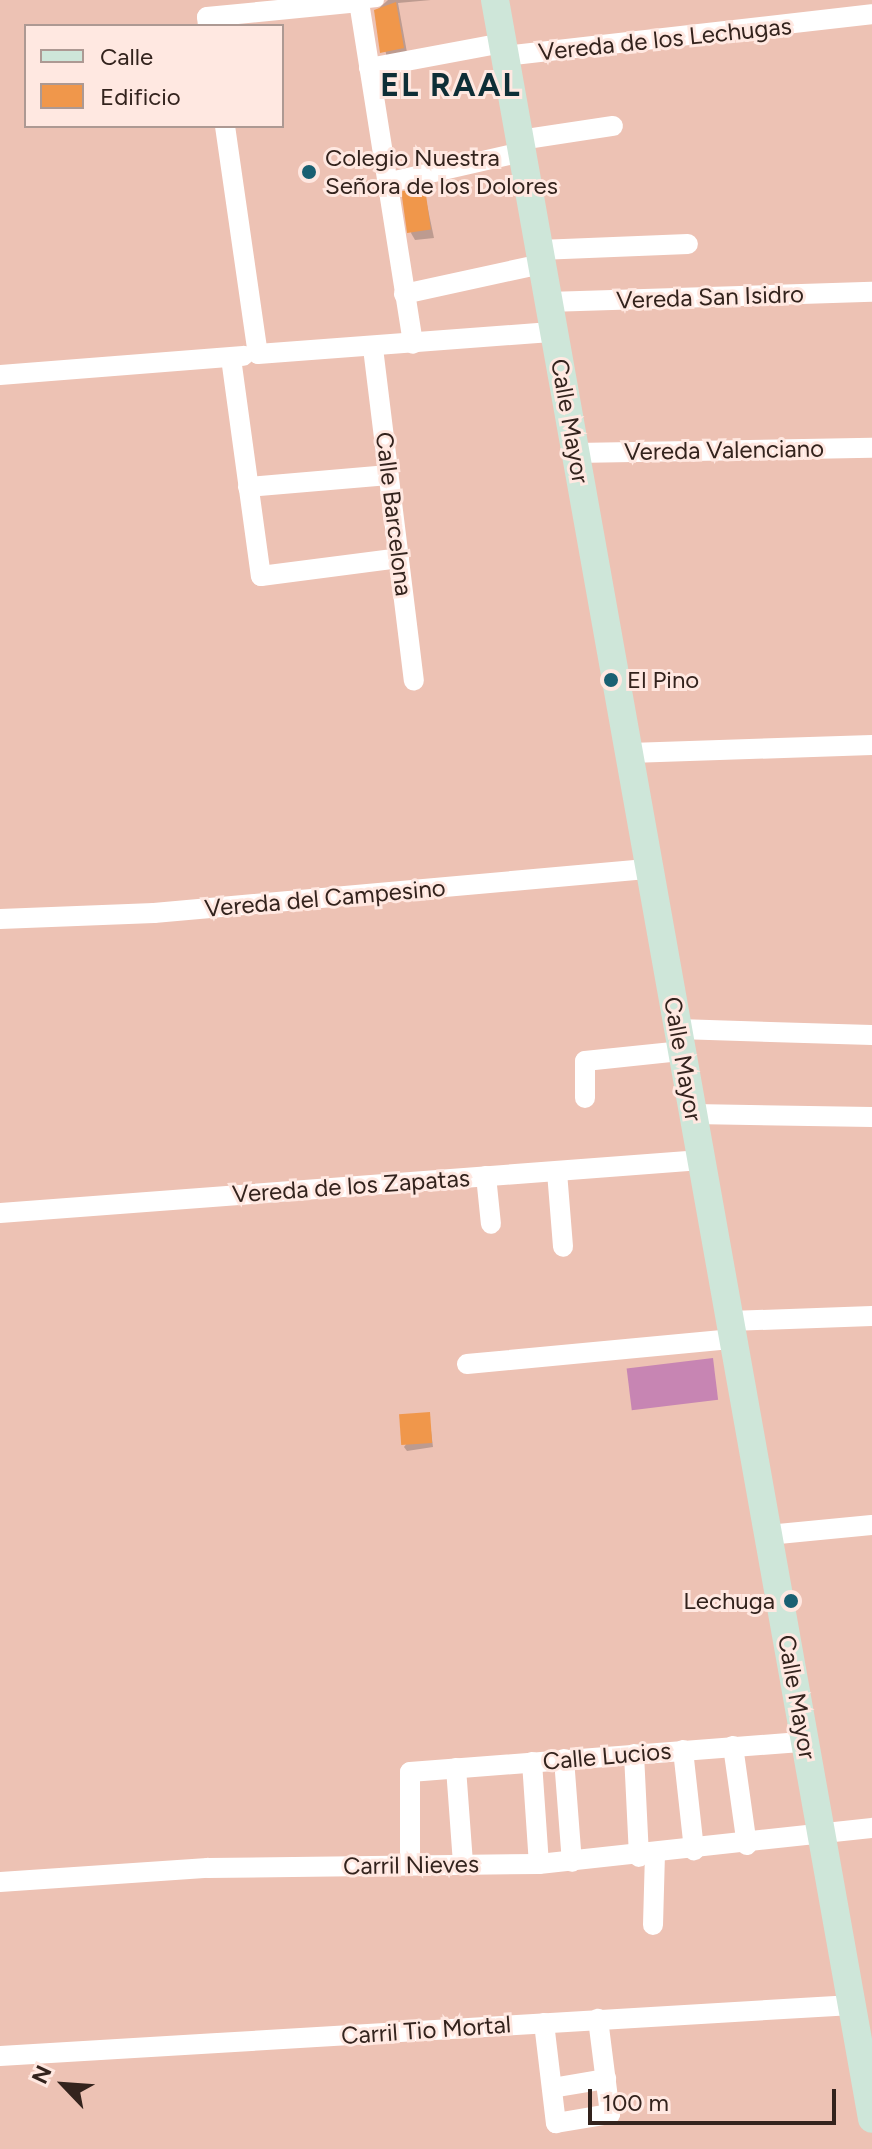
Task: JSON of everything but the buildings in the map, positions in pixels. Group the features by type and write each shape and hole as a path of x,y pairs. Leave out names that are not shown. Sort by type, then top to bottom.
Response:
{"main road":[{"name":"Calle Mayor","path":"495,0 872,2119"}],"street":[{"path":"208,24 207,17 368,1 369,68 413,344"},
{"name":"Vereda de los Lechugas","path":"369,68 504,50 872,14"},
{"path":"386,183 521,146 613,126"},
{"path":"225,128 258,354"},
{"path":"404,294 540,257 688,244"},
{"name":"Vereda San Isidro","path":"548,302 872,292"},
{"path":"0,375 554,332"},
{"name":"Calle Barcelona","path":"373,348 414,680"},
{"path":"231,358 261,576 399,558"},
{"name":"Vereda Valenciano","path":"575,453 872,448"},
{"path":"248,487 388,475"},
{"path":"630,753 872,745"},
{"name":"Vereda del Campesino","path":"0,919 154,913 649,869"},
{"path":"585,1098 585,1061 680,1040 872,1035"},
{"path":"693,1114 872,1117"},
{"name":"Vereda de los Zapatas","path":"0,1213 701,1160"},
{"path":"557,1172 563,1247"},
{"path":"486,1176 491,1224"},
{"path":"467,1364 731,1330 872,1316"},
{"path":"768,1535 872,1525"},
{"name":"Calle Lucios","path":"410,1862 410,1772 804,1742"},
{"path":"733,1746 747,1845"},
{"path":"683,1750 694,1850"},
{"path":"634,1754 653,1925"},
{"path":"564,1759 572,1862"},
{"path":"532,1762 539,1864"},
{"path":"456,1768 463,1863"},
{"name":"Carril Nieves","path":"0,1882 410,1862 572,1862 747,1845 872,1828"},
{"name":"Carril Tio Mortal","path":"0,2056 852,2005"},
{"path":"544,2023 556,2123 610,2114 598,2019"},
{"path":"552,2088 606,2079"}],"shaded area":[{"path":"713,1358 718,1400 632,1410 627,1369"}],"place":[{"name":"Colegio Nuestra Señora de los Dolores","path":"309,172"},
{"name":"El Pino","path":"611,680"},
{"name":"Lechuga","path":"791,1601"}],"district":[{"name":"EL RAAL","path":"451,85"}]}
